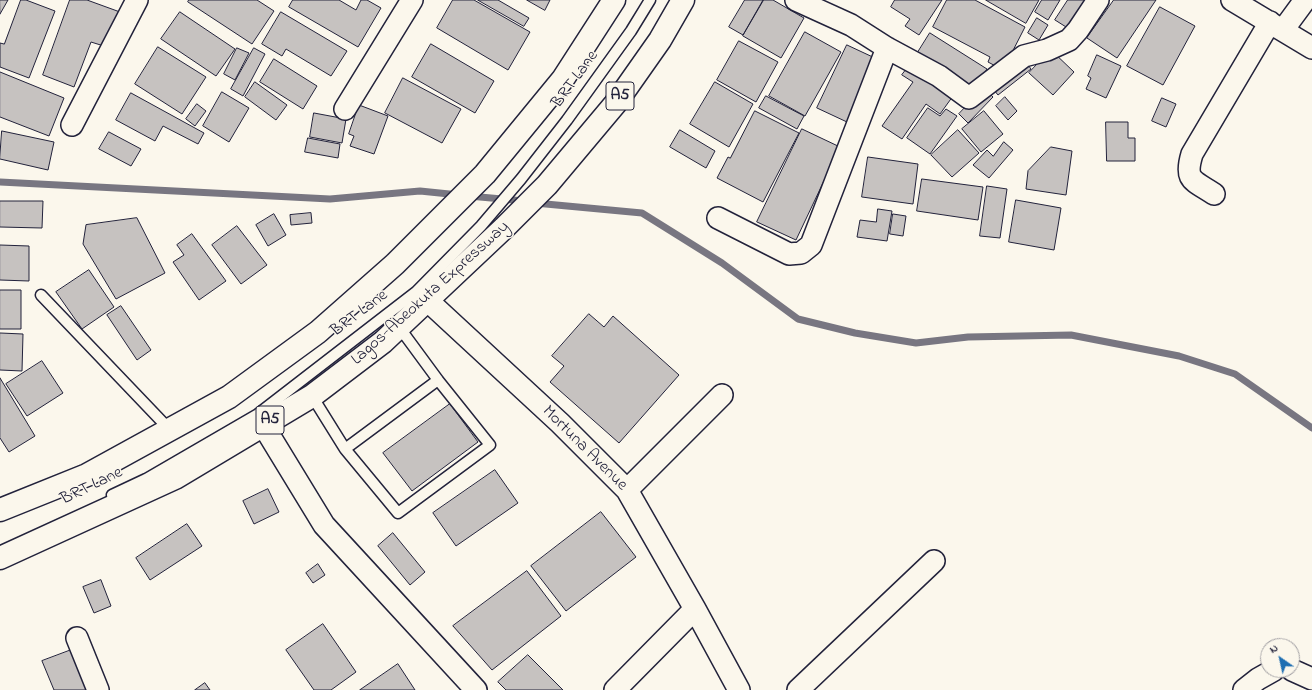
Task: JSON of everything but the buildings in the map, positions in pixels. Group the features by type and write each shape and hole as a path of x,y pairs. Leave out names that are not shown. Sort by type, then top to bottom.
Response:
{"highway":[{"name":"A5","path":"0,510 87,475 229,397 318,332 396,264 485,174 563,79 614,0"},
{"name":"Lagos-Abeokuta Expressway","path":"0,558 175,478 312,396 383,342 504,228 547,185 615,104 660,40 683,0"}],"street":[{"path":"345,109 412,0"},
{"path":"796,0 851,25 887,48 939,76 969,98 1024,56 1047,50 1069,40 1078,30 1098,0"},
{"path":"1232,0 1312,48"},
{"path":"1214,194 1190,178 1188,169 1192,154 1276,26 1305,0"},
{"path":"72,125 135,1"},
{"path":"718,218 789,254 801,253 811,245 887,48"},
{"name":"Mortuna Avenue","path":"427,300 560,423 627,490 695,609 738,690"},
{"path":"627,490 722,395"},
{"path":"263,424 324,525 476,690"},
{"path":"798,690 934,561"},
{"path":"615,690 695,609"},
{"path":"77,638 98,690"},
{"path":"1300,674 1312,679"},
{"path":"1244,690 1260,678"}],"lane":[{"name":"BRT Lane","path":"0,548 146,478 258,414 416,292 481,226 521,179 567,120 631,31 650,0"},
{"path":"41,295 170,430"},
{"path":"312,396 345,449 398,513 490,445 438,380 399,327"},
{"path":"345,449 438,380"}],"waterway":[{"path":"0,182 330,199 420,191 459,195"},
{"path":"469,196 524,201"},
{"path":"535,203 642,213 722,263 798,319 855,333 916,343 968,337 1071,335 1179,356 1235,374 1312,428"}]}
